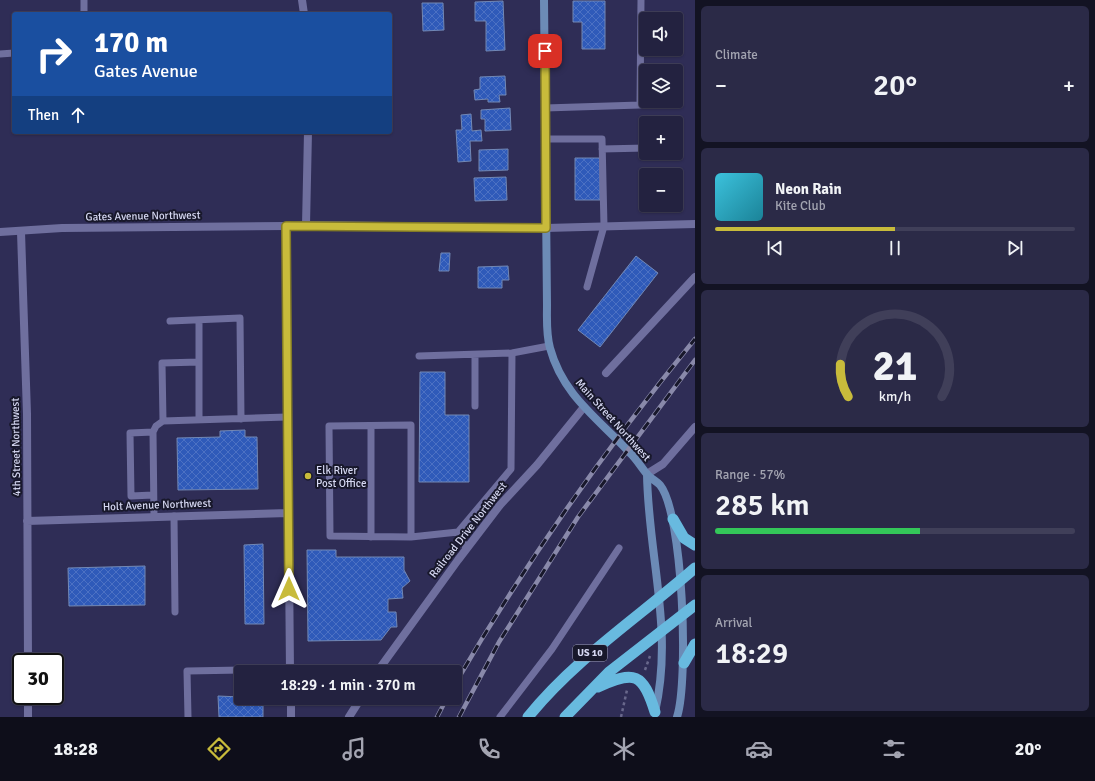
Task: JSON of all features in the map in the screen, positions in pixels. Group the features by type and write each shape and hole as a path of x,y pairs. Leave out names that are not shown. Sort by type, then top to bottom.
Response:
{"highway":[{"path":"673,519 684,538 695,545"},
{"name":"US 10","path":"528,717 571,670 695,568"},
{"name":"US 10","path":"565,717 609,672 695,604"},
{"path":"684,663 695,644"},
{"path":"588,692 619,677 628,676 637,679 644,684 649,694 655,715"}],"main road":[{"name":"Main Street Northwest","path":"544,0 547,318 550,346 557,367 568,388 584,407 632,455 647,474 660,485 667,497 673,519 683,614 684,663 677,717"},
{"name":"Main Street Northwest","path":"647,474 647,503 663,629 663,656 655,715"}],"street":[{"path":"302,0 304,12"},
{"path":"308,134 306,226 546,228 695,224"},
{"path":"286,226 290,665"},
{"name":"Gates Avenue Northwest","path":"0,232 92,228 306,226"},
{"name":"4th Street Northwest","path":"22,232 27,414 28,653"},
{"path":"606,373 695,277"},
{"name":"Railroad Drive Northwest","path":"383,665 466,548 500,505 537,465 584,407"},
{"path":"647,474 663,464 695,427"},
{"name":"Holt Avenue Northwest","path":"27,521 288,513"},
{"path":"28,705 28,717"},
{"path":"290,705 291,717"},
{"path":"349,717 357,705"}],"lane":[{"path":"84,0 84,12"},
{"path":"545,108 640,105 641,0"},
{"path":"0,54 12,53"},
{"path":"545,139 602,139 604,226 587,287"},
{"path":"602,148 639,148"},
{"path":"170,321 240,318 241,419"},
{"path":"199,320 199,420"},
{"path":"419,356 512,353 550,346"},
{"path":"411,537 411,425 329,426 330,536 411,537 458,532 512,469 512,353"},
{"path":"475,355 475,406"},
{"path":"163,420 162,363 199,362"},
{"path":"154,516 153,432 156,426 163,420 287,418"},
{"path":"371,426 371,537"},
{"path":"153,432 130,433 131,496 153,495"},
{"path":"174,516 174,612"},
{"path":"458,532 466,548"},
{"path":"500,717 552,649 619,548"},
{"path":"188,717 187,671 234,671"}],"path":[{"path":"645,671 650,656"},
{"path":"620,717 628,688"}],"building":[{"path":"503,1 505,50 486,51 486,21 475,21 475,2"},
{"path":"573,1 605,1 605,49 582,49 582,22 573,22"},
{"path":"422,3 443,3 444,30 423,31"},
{"path":"505,76 506,95 499,95 500,102 488,102 488,99 475,100 474,90 480,89 480,77"},
{"path":"510,108 511,130 485,131 485,119 481,119 481,110"},
{"path":"471,114 472,131 481,130 482,141 470,141 471,161 458,162 456,130 462,130 461,115"},
{"path":"508,149 508,170 479,171 479,150"},
{"path":"575,158 600,158 600,200 575,200"},
{"path":"506,177 507,200 475,201 474,178"},
{"path":"441,253 450,253 449,271 439,271"},
{"path":"636,256 658,273 600,347 578,330"},
{"path":"508,266 509,280 502,280 502,288 478,288 478,267"},
{"path":"420,372 445,372 445,415 469,415 469,482 419,482"},
{"path":"245,430 245,437 257,437 258,489 178,490 177,438 220,437 220,431"},
{"path":"263,544 264,624 245,624 244,545"},
{"path":"307,550 336,550 336,557 404,557 404,570 410,581 402,588 403,598 388,599 388,612 396,612 397,627 391,627 381,640 308,641"},
{"path":"145,566 145,605 69,606 68,568"},
{"path":"218,696 234,697 234,705 263,705 263,717 219,717"}],"railway":[{"path":"462,672 538,550 598,464 695,339"},
{"path":"459,717 499,642 578,517 695,360"},
{"path":"437,717 443,705"}],"place":[{"name":"Elk River Post Office","path":"308,476"}],"route":[{"path":"289,589 286,375 286,226 546,228 545,51"}]}
